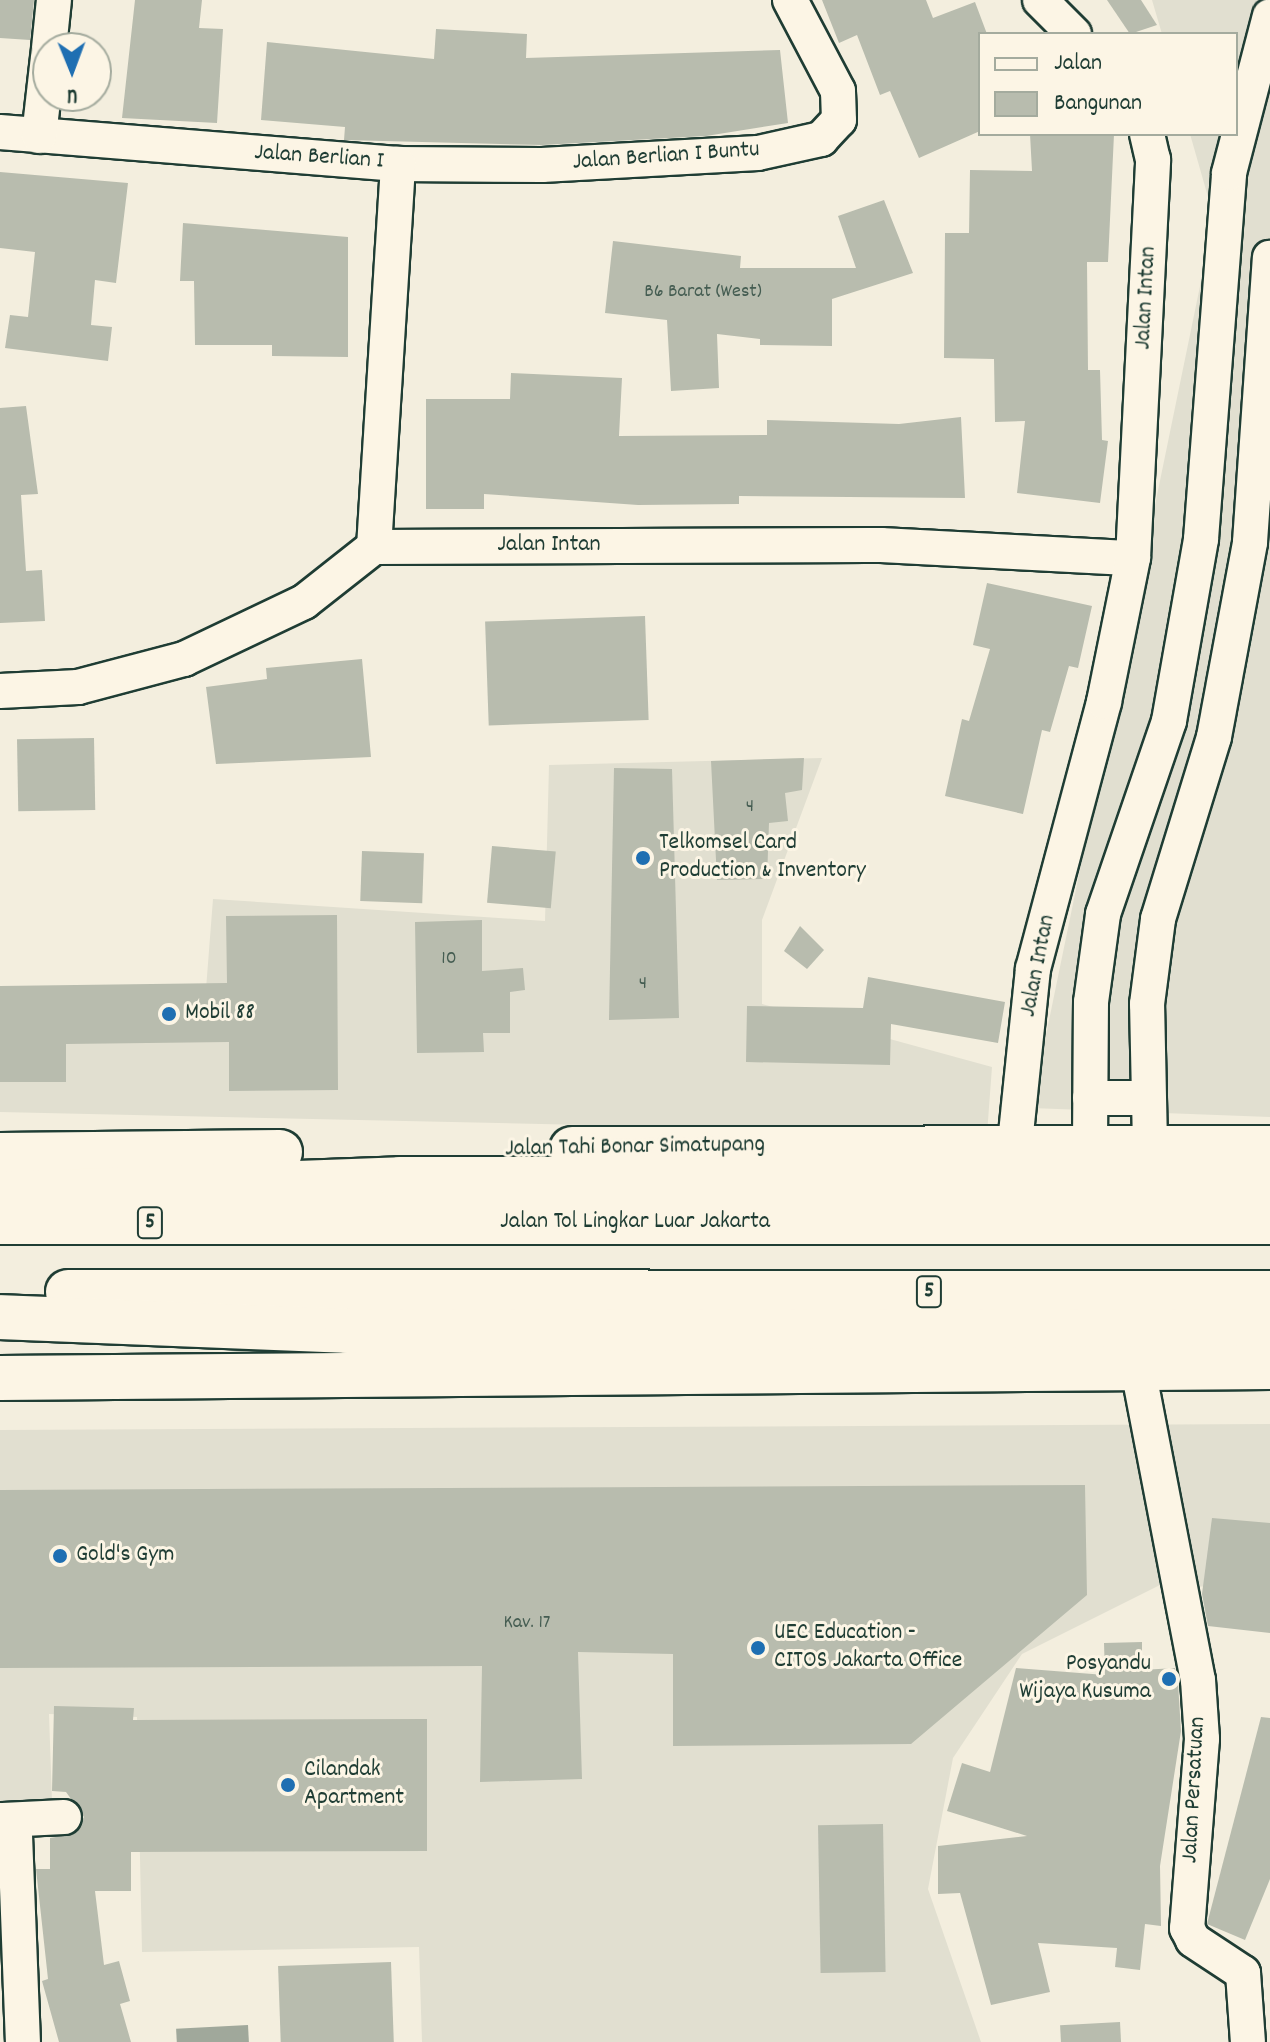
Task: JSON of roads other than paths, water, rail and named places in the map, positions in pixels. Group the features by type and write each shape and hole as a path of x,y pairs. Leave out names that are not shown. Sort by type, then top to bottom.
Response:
{"highway":[{"name":"Jalan Tahi Bonar Simatupang","path":"0,1155 1015,1143 1270,1148"},
{"path":"0,1194 400,1179 1270,1178"},
{"name":"Jalan Tol Lingkar Luar Jakarta","path":"0,1222 1270,1222"},
{"name":"5","path":"0,1292 1270,1293"},
{"path":"0,1317 347,1331 1270,1332"},
{"path":"0,1378 1270,1367"}],"street":[{"path":"51,32 54,0"},
{"name":"Jalan Berlian I Buntu","path":"398,164 710,158 821,139 839,120 840,101 790,0"},
{"path":"1040,0 1072,32"},
{"path":"1090,1144 1091,1002 1103,914 1169,721 1201,539 1229,173 1256,110 1270,16"},
{"path":"39,136 42,112"},
{"name":"Jalan Berlian I","path":"0,132 398,164 374,547"},
{"name":"Jalan Intan","path":"1015,1143 1033,969 1104,702 1133,558 1152,188 1147,136"},
{"path":"1150,1145 1147,1004 1158,919 1214,737 1250,542 1270,258"},
{"name":"Jalan Intan","path":"374,547 881,545 1133,558"},
{"path":"0,691 78,687 184,659 293,609 374,547"},
{"path":"1090,1098 1148,1098"},
{"name":"Jalan Persatuan","path":"1138,1369 1198,1680 1202,1739 1187,1928 1193,1940 1243,1973 1248,2042"},
{"path":"2,1820 64,1817"},
{"path":"2,1820 15,1835 23,2042"}],"place":[{"name":"Telkomsel Card Production & Inventory","path":"643,858"},
{"name":"Mobil 88","path":"169,1014"},
{"name":"Gold's Gym","path":"60,1556"},
{"name":"UEC Education - CITOS Jakarta Office","path":"758,1648"},
{"name":"Posyandu Wijaya Kusuma","path":"1169,1679"},
{"name":"Cilandak Apartment","path":"288,1785"}]}
